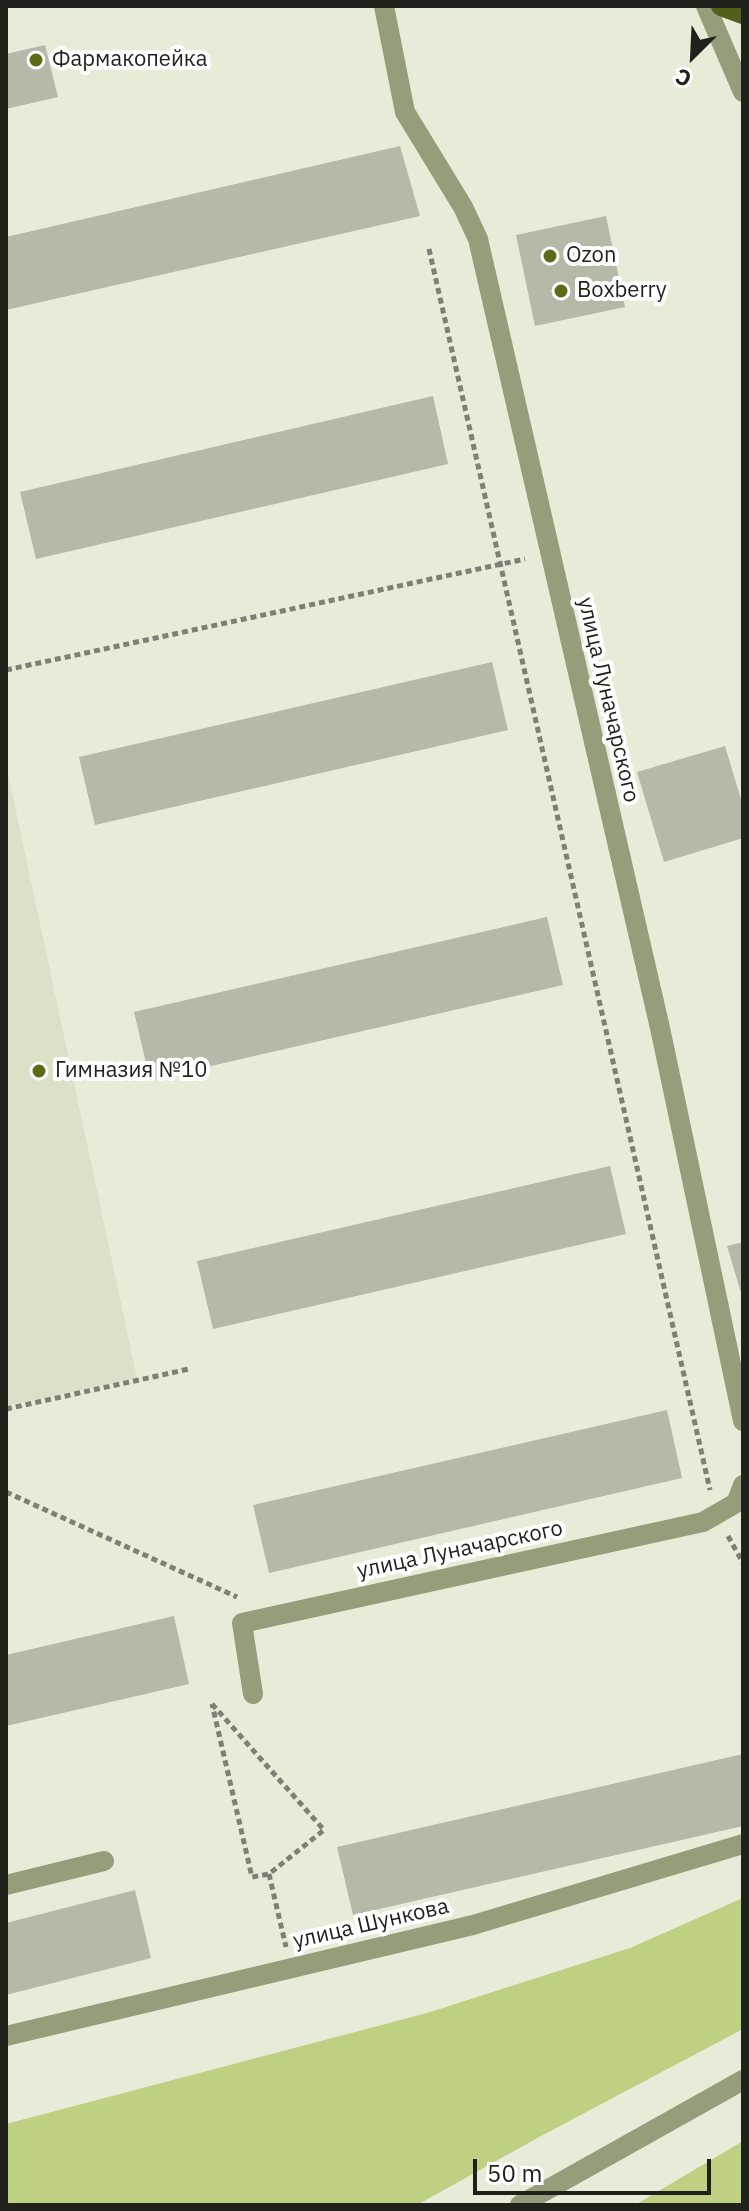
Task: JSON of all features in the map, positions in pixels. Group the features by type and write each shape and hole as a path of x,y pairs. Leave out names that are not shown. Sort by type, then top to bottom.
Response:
{"main road":[{"path":"721,6 743,14"}],"street":[{"name":"улица Луначарского","path":"384,6 405,112 463,207 478,239 660,1028 743,1421"},
{"path":"706,6 743,92"},
{"name":"улица Луначарского","path":"253,1694 242,1623 703,1522 736,1503 743,1485"},
{"name":"улица Шункова","path":"6,2036 473,1925 743,1844"},
{"path":"6,1885 104,1861"},
{"path":"520,2205 743,2080"}],"path":[{"path":"429,249 715,1515 743,1563"},
{"path":"6,670 550,554"},
{"path":"6,1409 189,1369"},
{"path":"6,1492 237,1597"},
{"path":"212,1704 324,1830 269,1874 252,1877 212,1704"},
{"path":"269,1874 291,1968"}],"shaded area":[{"name":"Гимназия №10","path":"6,764 137,1378 6,1406"}],"green space":[{"path":"743,1898 743,2029 417,2205 6,2205 6,2124 427,2013 630,1948"},
{"path":"743,2141 743,2205 635,2205"}],"building":[{"path":"45,45 58,97 6,109 6,54"},
{"path":"400,146 420,216 6,310 6,237"},
{"path":"606,216 625,307 535,326 516,235"},
{"path":"433,396 448,464 36,559 20,492"},
{"path":"492,662 508,730 95,825 79,757"},
{"path":"725,746 743,806 743,838 664,862 637,772"},
{"path":"547,917 563,985 150,1080 134,1012"},
{"path":"610,1166 626,1234 213,1329 197,1261"},
{"path":"743,1242 743,1296 742,1296 727,1246"},
{"path":"667,1410 682,1478 269,1573 253,1505"},
{"path":"174,1616 189,1684 6,1726 6,1655"},
{"path":"743,1754 743,1826 353,1915 337,1847"},
{"path":"135,1890 151,1958 6,1995 6,1923"}],"place":[{"name":"Фармакопейка","path":"36,60"},
{"name":"Ozon","path":"550,256"},
{"name":"Boxberry","path":"561,291"},
{"name":"Гимназия №10","path":"39,1071"}]}
